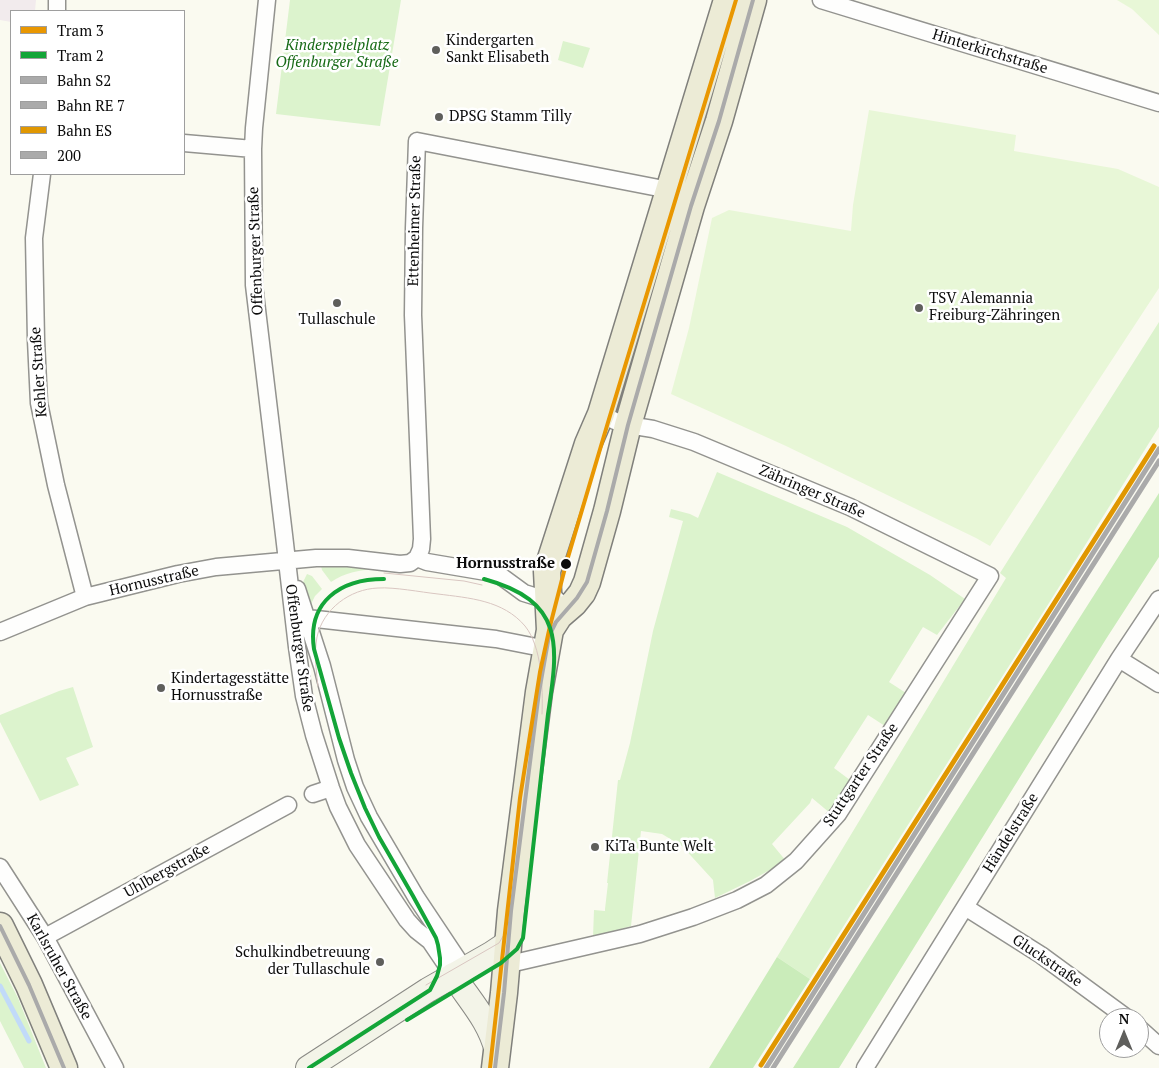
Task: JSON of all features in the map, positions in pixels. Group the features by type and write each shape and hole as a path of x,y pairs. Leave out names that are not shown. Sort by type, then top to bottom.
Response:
{"main road":[{"path":"548,640 536,596 588,444 601,414 727,0"},
{"path":"308,1068 428,990 483,961 511,911 538,701 548,640 559,616 574,603 582,593 587,582 628,425 691,206 719,121 753,0"},
{"path":"0,926 30,985 64,1068"},
{"path":"483,961 496,1060"},
{"path":"483,961 489,1026 494,1038 496,1060"}],"street":[{"name":"Offenburger Straße","path":"267,0 253,149 254,285 287,561 300,617 327,682 349,768 369,817 416,897 483,961"},
{"name":"Hinterkirchstraße","path":"821,0 1159,103"},
{"name":"Ettenheimer Straße","path":"417,558 421,549 422,539 413,315 417,141 669,190"},
{"path":"185,142 253,149"},
{"name":"Kehler Straße","path":"42,175 34,238 39,403 56,485 85,597"},
{"name":"Zähringer Straße","path":"601,414 628,425 653,429 694,442 850,507 990,576"},
{"name":"Hornusstraße","path":"0,632 85,597 178,574 210,568 316,558 342,558 400,564 410,563 417,558 427,562 498,574 536,596 574,603"},
{"name":"Stuttgarter Straße","path":"483,961 514,963 640,934 693,918 737,900 766,885 796,861 838,814 990,576"},
{"name":"Händelstraße","path":"865,1068 1119,659 1159,599"},
{"name":"Offenburger Straße","path":"300,617 304,696 331,788 338,807 357,845 407,920 416,930 430,941 483,961"},
{"path":"300,617 496,639 548,640"},
{"path":"1119,659 1159,684"},
{"path":"314,794 331,788"},
{"name":"Uhlbergstraße","path":"45,937 288,805"},
{"name":"Karlsruher Straße","path":"0,867 45,937 115,1068"},
{"name":"Gluckstraße","path":"965,907 1041,956 1114,1008"},
{"path":"1149,1037 1159,1046"}],"shaded area":[{"path":"0,0 36,0 35,10 10,10 10,22 0,20"}],"green space":[{"name":"Kinderspielplatz Offenburger Straße","path":"290,0 401,0 380,126 276,114"},
{"path":"1117,0 1159,0 1159,35 1132,9"},
{"path":"563,41 590,48 583,68 558,60"},
{"name":"TSV Alemannia Freiburg-Zähringen","path":"869,110 1016,135 1014,151 1118,169 1159,187 1159,288 990,546 786,446 671,394 689,328 712,218 729,210 851,231 853,205"},
{"path":"1159,322 1159,427 810,979 777,957 1006,578 1000,573"},
{"path":"717,472 847,527 930,575 965,599 937,635 923,627 889,682 906,693 885,726 868,715 834,768 850,780 830,813 812,798 810,803 772,844 786,861 715,898 713,880 682,846 662,834 641,831 631,926 593,937 594,910 605,911 618,780 620,780 630,743 653,631 683,521 669,517 671,509 698,518"},
{"path":"1159,493 1159,557 839,1068 793,1068"},
{"path":"346,565 375,569 352,572 331,582 321,566"},
{"path":"307,574 312,576 322,589 315,596 310,606 302,584"},
{"path":"73,687 93,747 66,758 79,785 40,801 0,722 0,715"},
{"path":"777,957 810,979 753,1068 709,1068"},
{"path":"0,963 18,998 46,1068 24,1068 0,1021"}],"waterway":[{"path":"0,986 29,1041"}],"tram line":[{"name":"3","path":"490,1068 520,798 540,672 550,626 566,564 609,419 736,0"},
{"path":"384,573 464,581 482,585"},
{"name":"2","path":"309,1068 430,990 440,965 436,938 379,837 351,773 314,649 313,632 316,618 321,606 330,596 354,583 384,579"},
{"name":"2","path":"407,1020 501,963 517,949 523,938 552,689 554,646 550,628 542,613 529,599 510,588 484,579"},
{"path":"318,686 315,655 317,637 320,627 332,609 339,602 368,589 408,590 473,599 496,606 516,617 531,635 538,656 542,680 542,714"},
{"path":"426,985 499,943 505,933"}],"rail line":[{"name":"ES","path":"761,1065 1154,446"},
{"name":"S2","path":"766,1068 1159,449"}],"transit line":[{"name":"200","path":"495,1068 511,911 539,692 549,636 556,622 577,598 587,582 628,425 691,206 719,121 753,0"},
{"path":"773,1068 1159,461"},
{"name":"200","path":"0,926 29,985 64,1068"}],"place":[{"name":"Kindergarten Sankt Elisabeth","path":"436,50"},
{"name":"DPSG Stamm Tilly","path":"439,117"},
{"name":"Tullaschule","path":"337,303"},
{"name":"TSV Alemannia Freiburg-Zähringen","path":"919,308"},
{"name":"Hornusstraße","path":"566,564"},
{"name":"Kindertagesstätte Hornusstraße","path":"161,688"},
{"name":"KiTa Bunte Welt","path":"595,847"},
{"name":"Schulkindbetreuung der Tullaschule","path":"380,962"}]}
